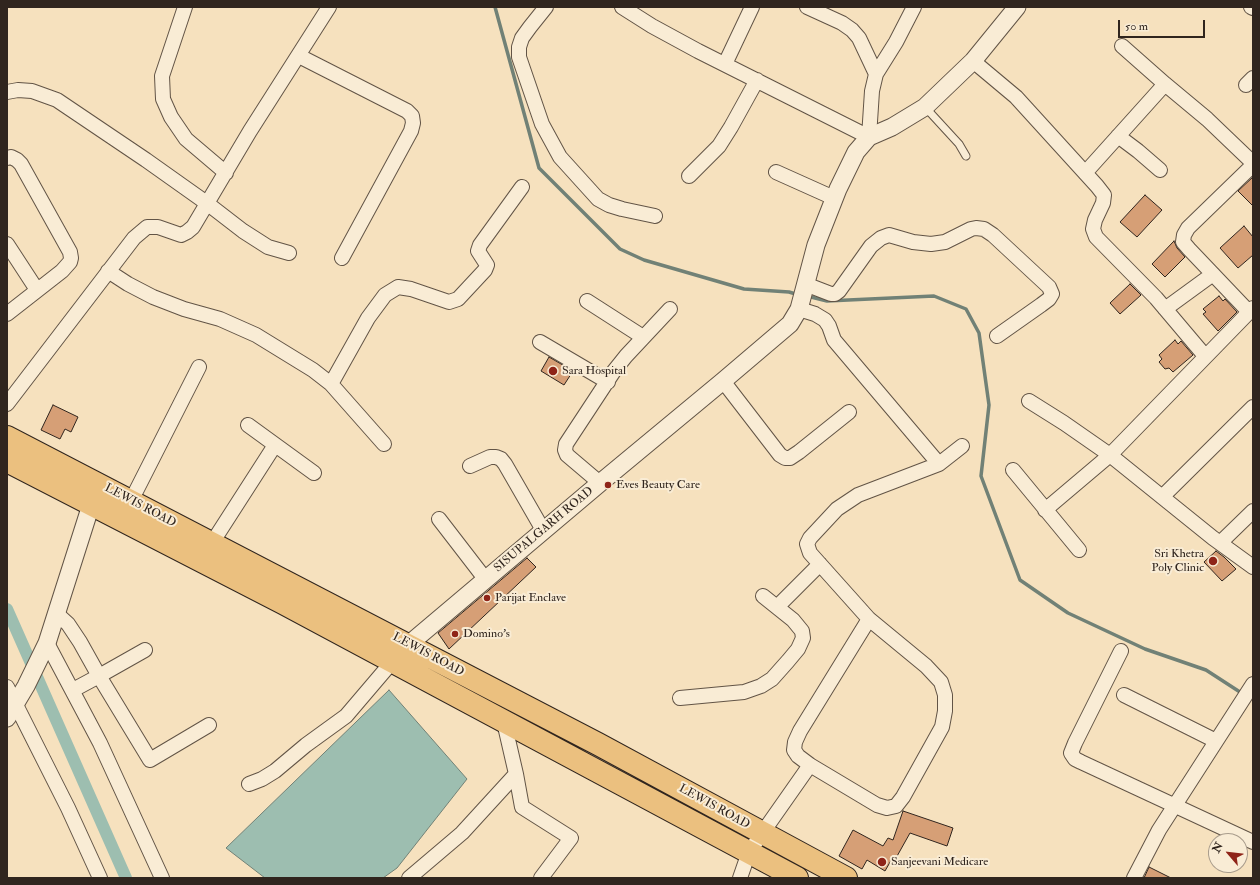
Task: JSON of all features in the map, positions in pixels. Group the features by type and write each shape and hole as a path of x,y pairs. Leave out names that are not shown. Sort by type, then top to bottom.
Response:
{"main road":[{"name":"LEWIS ROAD","path":"7,437 598,744 846,878"},
{"name":"LEWIS ROAD","path":"7,461 192,556 797,878"},
{"path":"91,505 101,486"}],"street":[{"path":"185,7 162,76 163,99 171,117 186,139 226,173"},
{"path":"7,404 134,238 147,227 158,227 181,235 193,227 250,131 329,7"},
{"path":"546,7 522,38 519,47 519,57 542,124 560,157 598,199 616,207 655,216"},
{"path":"622,7 652,26 869,137"},
{"path":"725,64 752,7"},
{"path":"808,7 842,23 852,30 859,38 876,74"},
{"path":"869,137 872,91 876,74 896,42 914,7"},
{"path":"869,137 892,127 925,106 973,61 1017,7"},
{"path":"1045,510 1110,455 1251,310 1213,274 1183,242 1184,235 1188,228 1253,164 1207,119 1164,84 1122,46"},
{"path":"299,56 407,111 412,116 413,123 411,131 342,258"},
{"path":"973,61 1016,97 1104,195 1103,203 1095,220 1093,229 1096,237 1165,309 1205,356"},
{"path":"689,176 719,146 757,80"},
{"path":"1085,173 1164,84"},
{"path":"7,92 18,90 32,91 57,100 146,160 243,231 268,247 289,253"},
{"path":"1118,136 1160,170"},
{"name":"SISUPALGARH ROAD","path":"392,662 409,645 544,530 790,324 802,296 816,245 834,198 856,152 869,137"},
{"path":"7,158 11,157 21,164 70,252 71,258 70,262 62,271 7,314"},
{"path":"776,172 834,198"},
{"path":"331,384 365,323 385,295 398,287 411,289 449,302 458,299 485,270 487,265 478,251 480,245 522,187"},
{"path":"802,296 835,294 839,291 871,246 881,238 889,235 913,242 931,244 944,242 971,229 984,229 994,235 1050,287 1052,294 1042,305 997,336"},
{"path":"7,244 37,290"},
{"path":"108,271 128,284 153,296 184,309 220,319 256,336 313,370 331,384 384,444"},
{"path":"1165,309 1213,274"},
{"path":"802,296 815,314 825,320 834,340 939,464"},
{"path":"587,301 643,337"},
{"path":"600,483 567,455 565,450 570,438 626,356 670,309"},
{"path":"540,342 608,382"},
{"path":"131,501 198,367"},
{"path":"723,381 780,455 785,458 790,458 799,452 849,412"},
{"path":"1029,401 1110,455 1220,543 1253,567"},
{"path":"1162,497 1253,407"},
{"path":"248,425 314,473"},
{"path":"212,543 275,445"},
{"path":"869,619 800,731 795,742 794,750 798,756 810,765 877,805 887,808 896,806 903,797 942,727 945,711 945,695 941,682 926,666 869,619 810,553 807,544 810,538 837,509 858,495 939,464 962,446"},
{"path":"470,466 490,457 501,459 544,530"},
{"path":"1013,470 1078,550"},
{"path":"7,718 26,686 48,643 91,505"},
{"path":"1220,543 1253,511"},
{"path":"439,519 486,580"},
{"path":"777,607 820,564"},
{"path":"680,698 744,692 761,686 772,679 798,649 803,638 802,631 793,620 763,596"},
{"path":"57,614 68,624 80,642 98,676 150,760 209,725"},
{"path":"48,643 100,743 162,878"},
{"path":"73,690 145,650"},
{"path":"1121,651 1075,743 1071,753 1075,759 1253,842"},
{"path":"249,784 262,779 275,771 306,745 346,716 392,662"},
{"path":"1134,878 1159,830 1251,686"},
{"path":"7,687 68,808 100,878"},
{"path":"1124,696 1216,741"},
{"path":"504,722 522,807 571,838 541,878"},
{"path":"740,878 749,852 810,765"},
{"path":"409,878 462,834 516,774"}],"lane":[{"path":"925,106 959,144 966,156"}],"shaded area":[{"path":"389,690 467,779 397,868 383,878 265,878 226,848"}],"building":[{"path":"1253,177 1253,206 1238,191"},
{"path":"1145,195 1162,210 1137,237 1120,222"},
{"path":"1244,226 1253,237 1253,255 1238,268 1220,248"},
{"path":"1174,241 1177,248 1185,257 1165,277 1152,264"},
{"path":"1130,284 1141,295 1120,314 1110,303"},
{"path":"1219,296 1223,301 1225,299 1237,312 1218,331 1203,314 1206,312 1203,309"},
{"path":"1175,340 1178,344 1181,341 1193,355 1173,372 1169,368 1165,369 1159,362 1162,359 1159,355"},
{"path":"549,357 573,371 564,385 541,371"},
{"path":"53,405 78,417 71,432 65,429 60,439 41,430"},
{"path":"1216,551 1236,569 1222,581 1204,562"},
{"name":"Parijat Enclave","path":"527,558 536,567 449,649 438,633"},
{"path":"903,811 953,828 947,846 910,833 896,858 893,857 885,871 867,860 862,869 839,856 853,830 883,846 888,838 893,840"},
{"path":"1149,867 1171,878 1144,878"}],"waterway":[{"path":"495,7 539,168 620,249 644,260 744,289 789,292 799,295"},
{"path":"807,296 827,301 934,296 966,309 979,333 989,405 981,476 1020,580 1068,613 1145,649 1206,670 1243,694"},
{"path":"7,609 126,878"}],"place":[{"name":"Sara Hospital","path":"553,371"},
{"name":"Eves Beauty Care","path":"608,485"},
{"name":"Sri Khetra Poly Clinic","path":"1213,561"},
{"name":"Parijat Enclave","path":"487,598"},
{"name":"Domino's","path":"455,634"},
{"name":"Sanjeevani Medicare","path":"882,862"}]}
